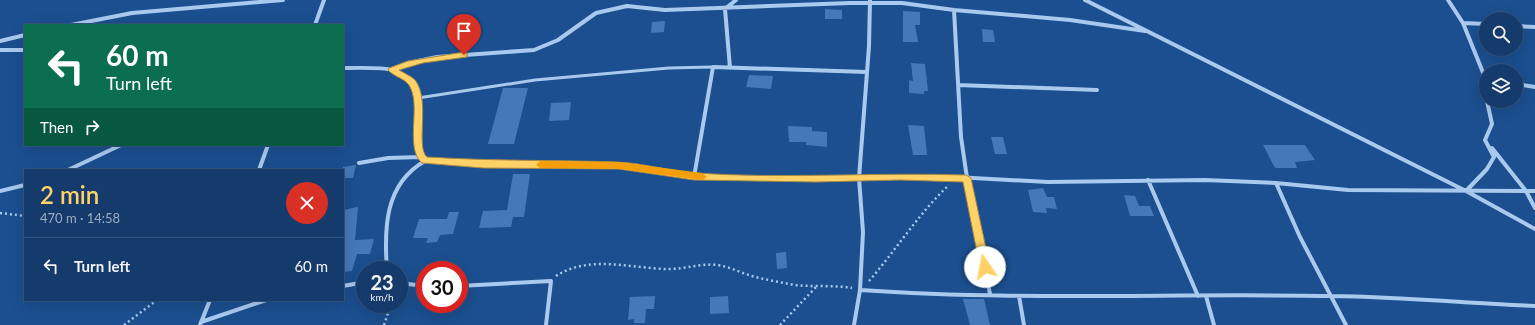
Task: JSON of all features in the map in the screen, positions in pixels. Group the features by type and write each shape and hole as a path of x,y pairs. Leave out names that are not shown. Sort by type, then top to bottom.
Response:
{"street":[{"path":"76,24 132,13 283,0"},
{"path":"315,24 324,0"},
{"path":"730,68 725,20 726,9 736,0"},
{"path":"1085,0 1466,191 1535,229"},
{"path":"1448,0 1463,23 1480,64"},
{"path":"854,325 860,290 863,232 859,178 869,46 869,2"},
{"path":"344,68 392,70 408,63 437,58 534,50 548,46 563,37 590,16 621,6 666,10 726,9 869,2 902,3 1033,18 1070,20 1145,31"},
{"path":"954,10 961,137 966,178 990,294"},
{"path":"1463,23 1479,24"},
{"path":"1523,26 1535,27"},
{"path":"0,41 24,35"},
{"path":"0,50 24,50"},
{"path":"694,177 713,67 867,72"},
{"path":"392,70 411,81 416,90 418,98 418,149 423,159"},
{"path":"958,85 1097,90"},
{"path":"1523,85 1535,87"},
{"path":"1485,140 1492,124 1489,108"},
{"path":"1466,191 1487,169 1494,157 1485,140"},
{"path":"1485,140 1526,191 1535,208"},
{"path":"70,169 119,146"},
{"path":"259,169 268,146"},
{"path":"359,163 388,158 423,159 483,164 619,166 694,177 954,177 1048,182 1205,180 1276,183 1348,190 1535,191"},
{"path":"387,261 388,208 394,195 423,159"},
{"path":"1148,180 1198,296"},
{"path":"1276,183 1300,237 1346,325"},
{"path":"0,191 24,185"},
{"path":"468,286 551,281 546,325"},
{"path":"344,286 356,284"},
{"path":"860,290 901,293 1120,298 1198,296 1332,296 1535,306"},
{"path":"1019,296 1024,325"},
{"path":"1206,296 1214,325"},
{"path":"201,323 210,301"},
{"path":"201,323 263,301"}],"lane":[{"path":"418,98 535,80 669,68 713,67"}],"path":[{"path":"551,281 560,272 568,268 589,265 618,264 667,269 706,264 730,268 756,277 816,287 845,286 860,290 890,257 934,200 944,191 954,177"},
{"path":"0,213 24,216"},
{"path":"780,325 816,287"},
{"path":"124,325 156,301"},
{"path":"384,325 388,313"}],"building":[{"path":"825,9 842,10 842,19 825,19"},
{"path":"903,11 920,12 920,25 915,25 918,42 903,42"},
{"path":"665,21 664,32 651,33 652,22"},
{"path":"982,29 993,30 995,42 983,42"},
{"path":"911,63 925,64 928,91 924,91 924,94 909,93 909,80 913,81"},
{"path":"749,75 773,76 771,89 746,87"},
{"path":"503,88 528,88 514,144 488,144"},
{"path":"571,102 569,120 549,121 551,103"},
{"path":"908,125 924,126 927,155 913,155"},
{"path":"788,126 812,127 812,131 827,132 827,147 806,145 806,142 789,142"},
{"path":"991,137 1003,137 1007,154 995,154"},
{"path":"1263,145 1305,145 1315,160 1295,162 1297,168 1275,168"},
{"path":"356,165 353,178 344,178 343,167"},
{"path":"513,174 530,174 524,217 513,217 511,227 479,228 483,211 507,210"},
{"path":"1043,188 1047,197 1054,197 1057,209 1046,208 1047,213 1033,212 1028,190"},
{"path":"1124,195 1135,196 1139,206 1150,206 1154,216 1130,216"},
{"path":"358,207 355,240 374,239 370,254 357,254 352,271 344,272 344,210"},
{"path":"449,212 459,212 453,234 440,235 437,242 426,243 428,238 413,238 419,219 447,219"},
{"path":"786,252 787,268 777,269 776,253"},
{"path":"655,296 654,309 646,309 645,323 634,323 634,319 628,320 630,297"},
{"path":"728,296 729,313 710,314 710,297"},
{"path":"963,299 984,299 990,325 970,325"}],"slow traffic":[{"path":"540,165 619,166 702,177"}],"route":[{"path":"464,55 408,63 392,70 411,81 416,90 419,105 418,149 421,157 425,160 483,164 619,166 694,177 816,179 900,177 966,178 985,267"}]}
